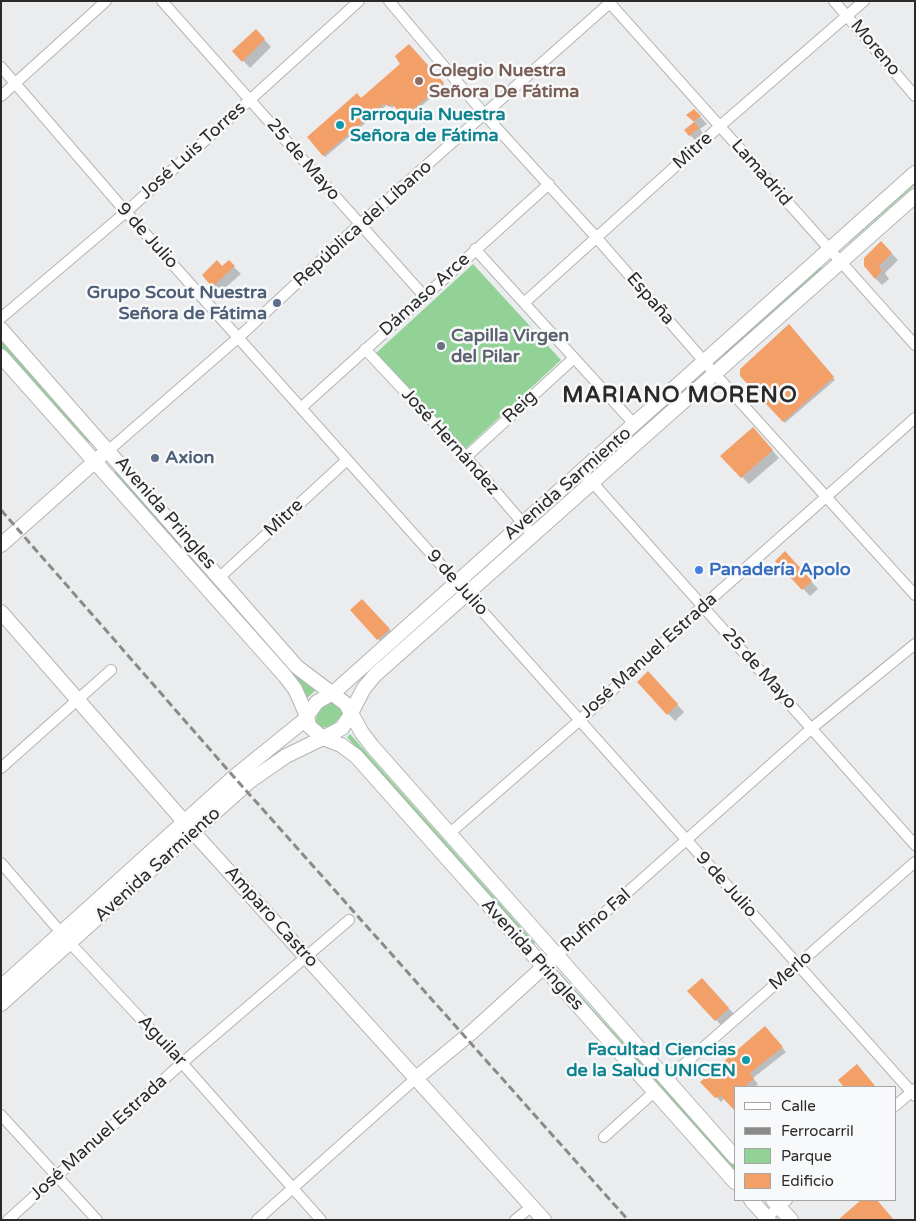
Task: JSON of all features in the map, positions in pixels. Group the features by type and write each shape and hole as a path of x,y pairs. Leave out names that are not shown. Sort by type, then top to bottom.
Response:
{"main road":[{"name":"Avenida Sarmiento","path":"351,714 364,688 375,675 533,535 635,425 828,249 915,173"},
{"name":"Avenida Sarmiento","path":"332,694 523,524 586,478 715,374 915,196"},
{"name":"Avenida Pringles","path":"1,330 109,450 297,667 332,694"},
{"name":"Avenida Pringles","path":"1,356 285,676 295,689 307,717"},
{"name":"República del Líbano","path":"1,545 94,461 109,450"},
{"name":"Amparo Castro","path":"1,612 194,833 308,955 415,1079 544,1220"},
{"path":"332,694 341,698 351,714 342,728 323,738 310,726 307,717 317,702 332,694"},
{"name":"Avenida Pringles","path":"351,714 372,746 734,1156"},
{"name":"Avenida Sarmiento","path":"1,1004 184,821 307,717"},
{"name":"Avenida Sarmiento","path":"1,986 66,938 194,833 250,781 286,756 323,738"},
{"name":"Avenida Pringles","path":"323,738 340,745 356,756 734,1181"},
{"name":"Rufino Fal","path":"415,1079 472,1032 557,955"},
{"path":"752,1201 766,1219"},
{"path":"780,1202 790,1220"}],"street":[{"path":"1,96 106,1"},
{"name":"25 de Mayo","path":"162,1 424,296"},
{"name":"José Luis Torres","path":"1,318 126,212 359,1"},
{"name":"España","path":"389,1 485,114 596,237 715,374 915,595"},
{"name":"Moreno","path":"834,1 915,96"},
{"name":"Mitre","path":"524,303 720,126 864,1"},
{"name":"República del Líbano","path":"109,450 239,337 359,225 610,2"},
{"name":"Lamadrid","path":"610,2 915,345"},
{"name":"9 de Julio","path":"1,67 126,212 302,407 687,842 913,1092"},
{"name":"Dámaso Arce","path":"302,407 549,184"},
{"path":"475,249 635,425"},
{"name":"José Hernández","path":"365,349 466,457 533,535"},
{"name":"Reig","path":"466,457 574,358"},
{"name":"José Manuel Estrada","path":"450,833 580,720 703,606 915,418"},
{"name":"Mitre","path":"220,577 347,460"},
{"name":"25 de Mayo","path":"586,478 703,606 915,845"},
{"name":"Rufino Fal","path":"557,955 687,842 812,728 915,644"},
{"path":"1,768 111,670"},
{"name":"Merlo","path":"666,1080 915,862"},
{"name":"Aguilar","path":"1,863 66,938 182,1063 321,1220"},
{"name":"José Manuel Estrada","path":"8,1220 182,1063 349,920"},
{"name":"Rufino Fal","path":"257,1220 415,1079"},
{"path":"604,1137 654,1092"},
{"path":"896,1105 913,1092"},
{"path":"1,1115 97,1220"},
{"path":"766,1219 780,1202"},
{"path":"515,1220 532,1206"}],"green space":[{"path":"915,182 915,185 849,243 848,241"},
{"path":"473,264 561,360 464,450 375,354"},
{"path":"821,267 822,269 724,356 722,355"},
{"path":"1,340 92,441 89,443 1,347"},
{"path":"697,378 699,380 600,467 599,465"},
{"path":"116,471 297,677 318,688 306,699 295,678 113,473"},
{"path":"330,701 335,701 343,710 342,715 332,726 322,728 318,726 316,721 317,713"},
{"path":"350,734 535,943 532,946 347,737"},
{"path":"560,973 734,1165 734,1171 557,976"}],"building":[{"path":"256,29 265,39 242,62 232,51"},
{"path":"409,44 444,83 404,117 392,104 389,107 385,103 323,156 307,137 357,93 361,98 400,64 395,56"},
{"path":"694,109 701,116 694,121 699,128 689,136 684,130 694,122 686,115"},
{"path":"881,241 892,253 879,266 882,271 875,279 864,266 864,258"},
{"path":"217,260 222,266 229,260 235,266 212,287 202,275"},
{"path":"789,324 834,377 783,422 740,376 740,369"},
{"path":"753,427 773,450 741,478 720,456"},
{"path":"785,551 812,581 802,590 775,561"},
{"path":"362,599 390,629 377,640 350,610"},
{"path":"648,671 678,704 667,715 637,682"},
{"path":"702,978 729,1008 715,1021 687,991"},
{"name":"Facultad Ciencias de la Salud UNICEN","path":"765,1026 783,1047 750,1073 754,1079 745,1086 734,1086 734,1110 721,1096 715,1098 700,1082"},
{"path":"857,1064 875,1086 843,1086 838,1080"},
{"path":"860,1201 878,1201 894,1220 838,1220"}],"railway":[{"path":"1,510 234,777 628,1220"}],"place":[{"name":"Colegio Nuestra Señora De Fátima","path":"419,81"},
{"name":"Parroquia Nuestra Señora de Fátima","path":"340,125"},
{"name":"Grupo Scout Nuestra Señora de Fátima","path":"277,303"},
{"name":"Capilla Virgen del Pilar","path":"441,346"},
{"name":"Axion","path":"155,458"},
{"name":"Panadería Apolo","path":"699,570"},
{"name":"Facultad Ciencias de la Salud UNICEN","path":"746,1060"}],"district":[{"name":"MARIANO MORENO","path":"680,396"}]}
